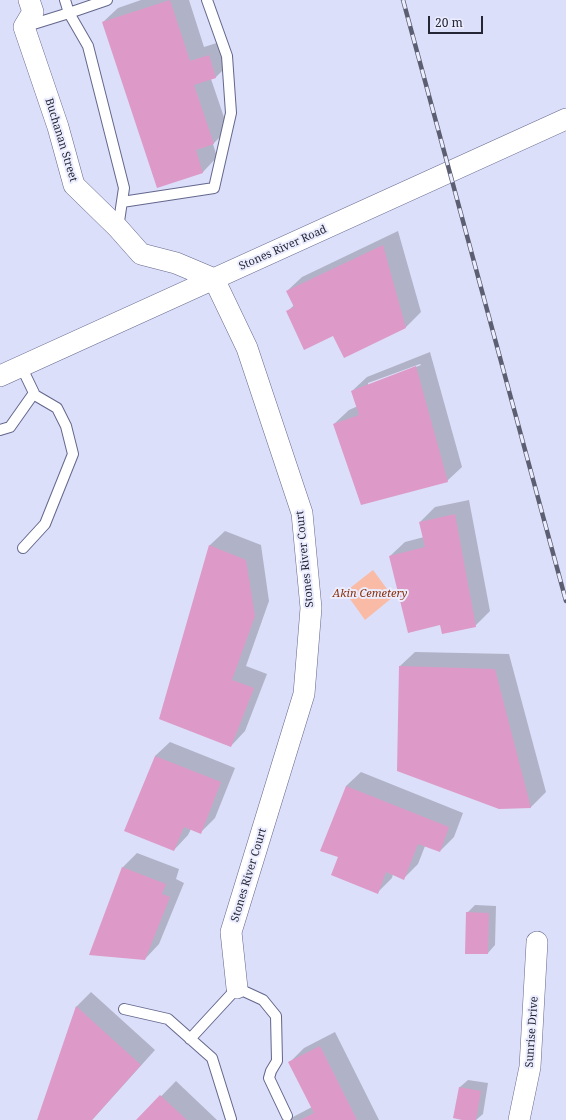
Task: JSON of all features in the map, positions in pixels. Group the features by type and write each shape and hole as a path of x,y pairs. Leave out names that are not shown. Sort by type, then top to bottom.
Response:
{"street":[{"path":"24,27 33,12 29,0"},
{"name":"Buchanan Street","path":"24,27 58,127 74,185 118,228 141,254 176,263 214,279"},
{"name":"Stones River Road","path":"0,376 566,119"},
{"name":"Stones River Court","path":"214,279 247,348 302,512 311,608 304,694 231,932 237,988"},
{"name":"Sunrise Drive","path":"519,1120 530,1067 537,942"}],"lane":[{"path":"65,0 69,14 88,46 124,188 118,228"},
{"path":"24,27 69,14 107,0"},
{"path":"122,202 214,188 231,113 227,56 207,0"},
{"path":"0,430 10,427 34,393 21,366"},
{"path":"23,548 45,524 72,454 66,426 57,408 33,394"},
{"path":"190,1039 237,988 263,1000 276,1016 278,1061 271,1071 269,1078 287,1116"},
{"path":"124,1009 168,1019 212,1058 231,1119"}],"green space":[{"name":"Akin Cemetery","path":"373,570 393,597 365,620 345,592"}],"building":[{"path":"170,0 190,61 209,55 216,78 194,85 214,144 196,150 203,173 157,188 102,22"},
{"path":"383,245 406,328 344,358 333,336 304,350 286,311 294,307 286,291"},
{"path":"416,366 448,482 361,505 333,424 359,415 351,391"},
{"path":"455,514 476,627 442,634 440,625 408,633 389,556 425,547 419,522"},
{"path":"209,545 246,560 255,616 232,680 254,688 231,747 159,719"},
{"path":"399,666 495,669 531,808 499,809 397,771"},
{"path":"155,756 221,782 201,834 184,827 174,851 124,831"},
{"path":"346,786 449,827 440,852 418,844 404,880 386,872 378,894 331,875 338,857 320,851"},
{"path":"122,867 166,884 162,894 170,897 145,960 89,955"},
{"path":"466,912 489,913 488,954 465,954"},
{"path":"76,1006 141,1065 92,1120 37,1120"},
{"path":"320,1046 357,1120 300,1120 314,1113 288,1062"},
{"path":"459,1087 481,1091 476,1120 462,1120 453,1118"},
{"path":"160,1095 187,1120 136,1120"}],"railway":[{"path":"403,0 566,601"}]}
